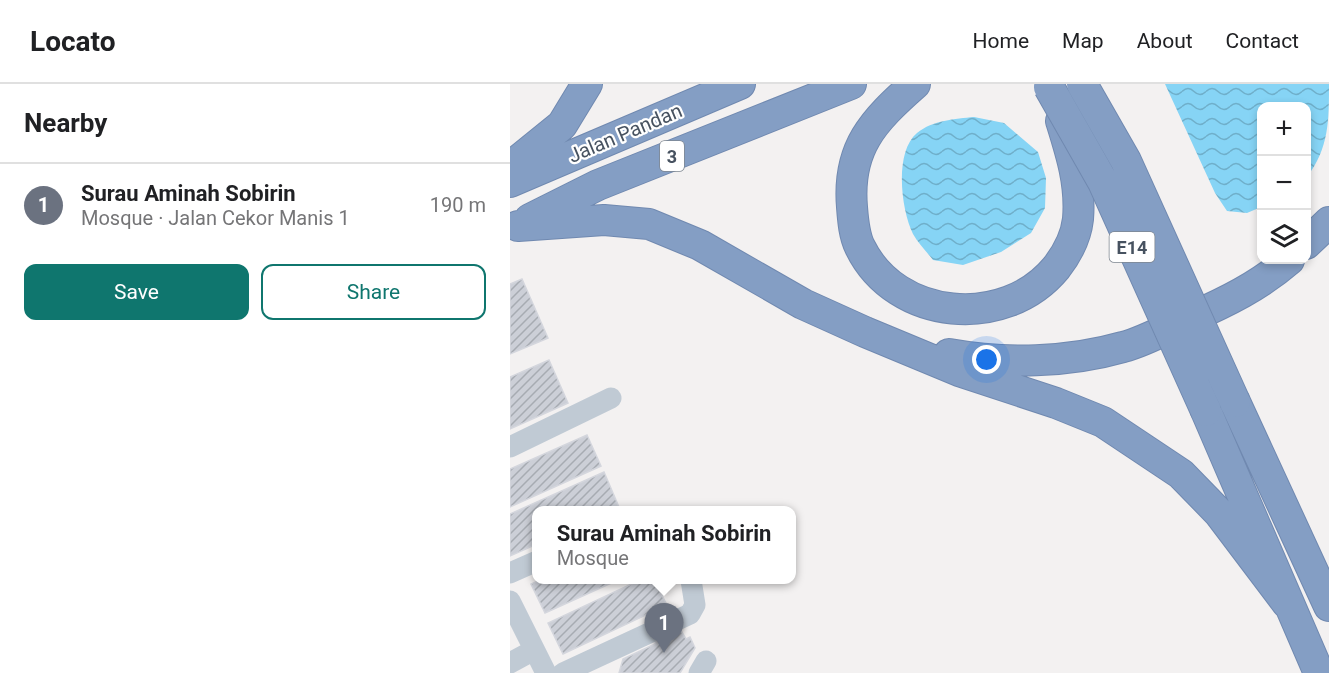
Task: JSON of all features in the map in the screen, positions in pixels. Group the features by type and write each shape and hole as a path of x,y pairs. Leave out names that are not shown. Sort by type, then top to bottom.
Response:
{"highway":[{"path":"510,167 561,124 587,84"},
{"name":"Jalan Pandan","path":"510,182 740,84"},
{"name":"Jalan Pandan","path":"514,227 598,185 851,84"},
{"path":"915,84 884,111 868,130 859,147 854,164 851,195 853,224 860,247 890,285 939,308 966,310 989,309 1013,300 1049,276 1063,260 1072,242 1078,220 1078,197 1073,159 1048,85"},
{"name":"E14","path":"1082,84 1126,161 1329,606"},
{"name":"E14","path":"1048,85 1103,182 1206,411 1318,673"},
{"path":"514,227 604,220 649,224 700,245 802,304 865,332 959,371 1056,403 1103,422 1140,444 1181,474 1219,513 1287,603"},
{"path":"1311,239 1329,222"},
{"path":"865,332 947,354 977,359 1079,357 1124,347 1233,299 1269,277 1284,264"}],"street":[{"path":"510,447 611,398"},
{"path":"510,573 532,563"},
{"path":"563,673 690,614 695,605 692,584"},
{"path":"510,601 546,673"},
{"path":"510,663 534,650"}],"water":[{"path":"1165,84 1329,84 1329,110 1324,145 1311,171 1311,102 1257,102 1257,209 1247,213 1227,211 1215,193"},
{"path":"974,117 1004,123 1038,152 1046,178 1045,208 1031,233 1001,252 963,265 933,260 913,234 905,211 902,167 905,153 917,133 930,125"}],"building":[{"path":"522,279 548,338 510,354 510,284"},
{"path":"549,360 568,403 510,429 510,377"},
{"path":"587,435 601,466 510,507 510,469"},
{"path":"604,472 619,506 532,506 532,546 510,556 510,514"},
{"path":"532,584 609,584 545,613"},
{"path":"631,584 656,584 667,605 563,654 548,623"},
{"path":"680,629 686,639 690,637 695,648 680,673 619,673 623,659"}],"place":[{"name":"Surau Aminah Sobirin","path":"664,653"}]}
